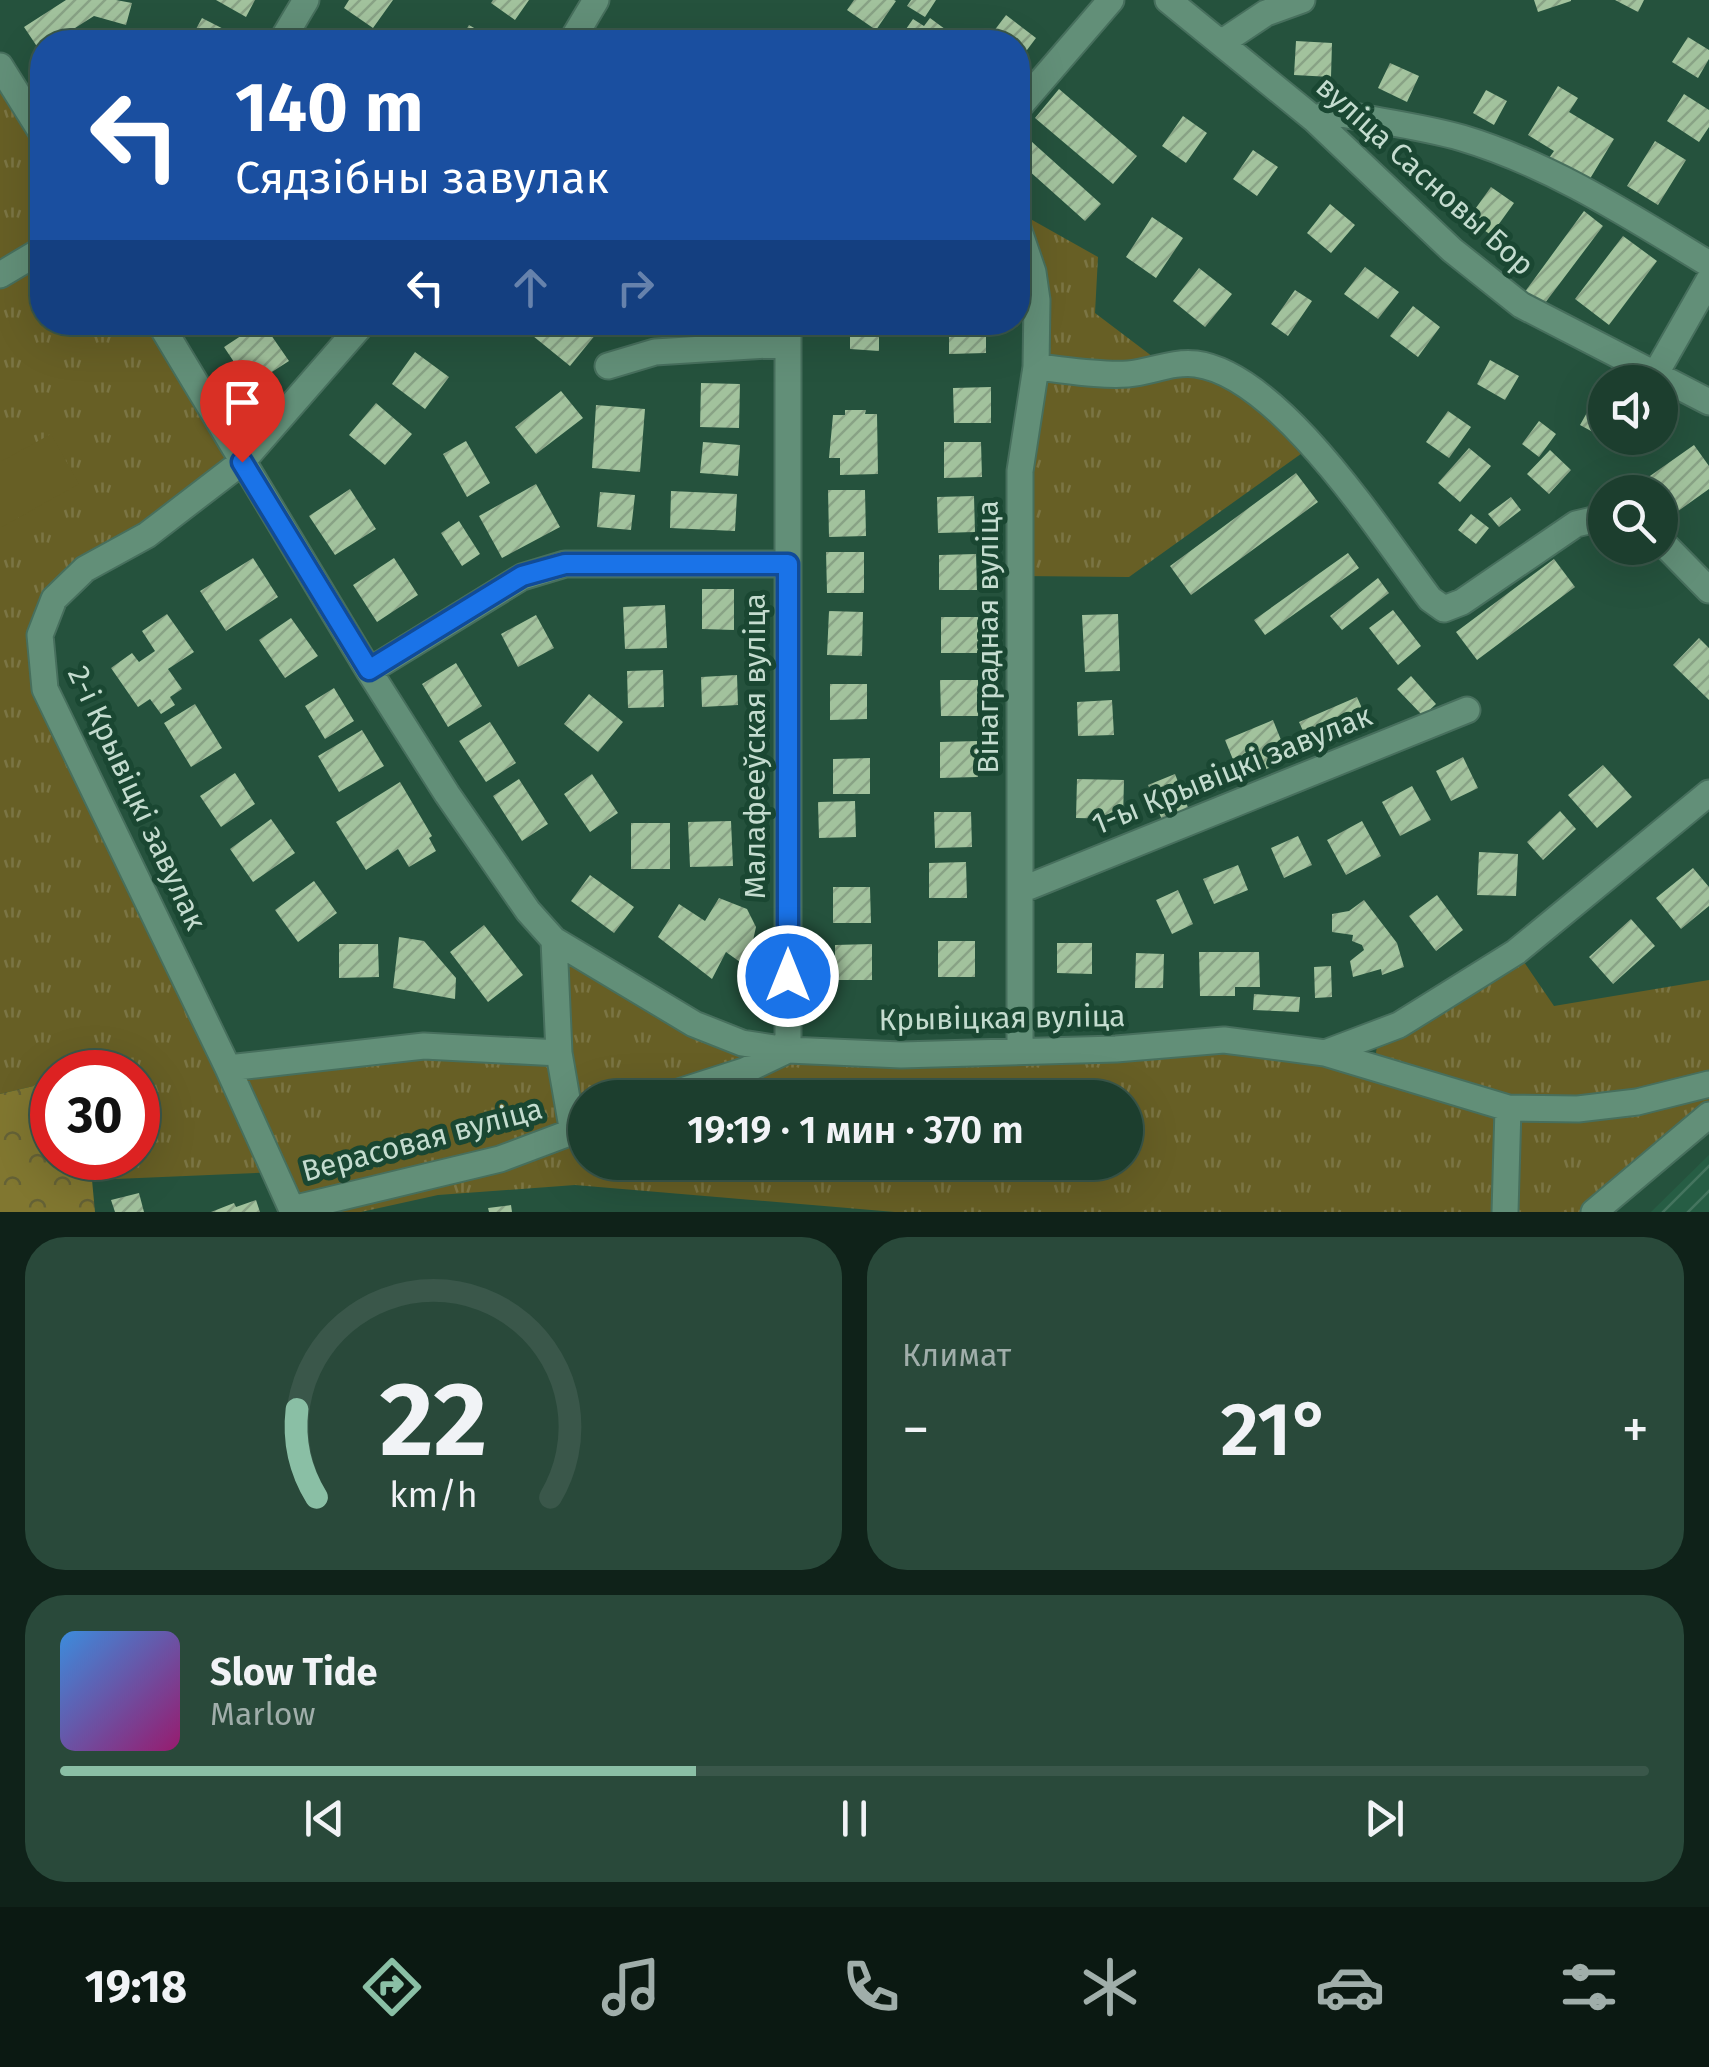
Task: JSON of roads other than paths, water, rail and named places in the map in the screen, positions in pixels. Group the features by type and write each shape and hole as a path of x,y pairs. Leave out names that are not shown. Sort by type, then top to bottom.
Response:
{"street":[{"path":"288,30 306,0"},
{"path":"577,30 596,0"},
{"path":"1030,94 1111,0"},
{"name":"вуліца Сасновы Бор","path":"1168,0 1314,119 1452,250 1521,305 1640,365"},
{"path":"1222,43 1266,13 1302,0"},
{"path":"0,66 30,114"},
{"path":"1314,119 1333,112 1461,138 1595,194 1709,264"},
{"path":"0,275 30,257"},
{"name":"Вінаградная вуліца","path":"1020,1050 1020,471 1036,367 1034,272 1030,261"},
{"path":"1661,365 1709,280"},
{"name":"Крывіцкая вуліца","path":"167,335 369,670 499,870 554,940 694,1024 742,1043 788,1050 902,1055 1116,1049 1224,1040 1325,1053 1398,1024 1516,952 1709,793"},
{"path":"242,462 353,335"},
{"path":"608,366 655,352 773,335"},
{"name":"Малафееўская вуліца","path":"787,335 788,1050"},
{"path":"1036,367 1125,374 1198,364 1243,382 1289,419 1430,599 1444,609 1462,602 1576,524 1588,521"},
{"name":"вуліца Сасновы Бор","path":"1678,385 1709,402"},
{"name":"2-і Крывіцкі завулак","path":"242,462 147,534 68,584 54,599 46,616 40,635 40,655 45,689 293,1210"},
{"path":"1678,556 1707,582"},
{"path":"369,670 522,576 565,564 788,564"},
{"name":"1-ы Крывіцкі завулак","path":"1021,890 1467,710"},
{"path":"554,940 560,1053 568,1085"},
{"path":"228,1068 424,1046 560,1053"},
{"path":"718,1080 788,1050"},
{"path":"1325,1053 1508,1108 1598,1107 1637,1102 1709,1084"},
{"path":"1506,1212 1508,1108"},
{"path":"1594,1212 1709,1115"},
{"name":"Верасовая вуліца","path":"293,1210 500,1159 568,1134"}]}
